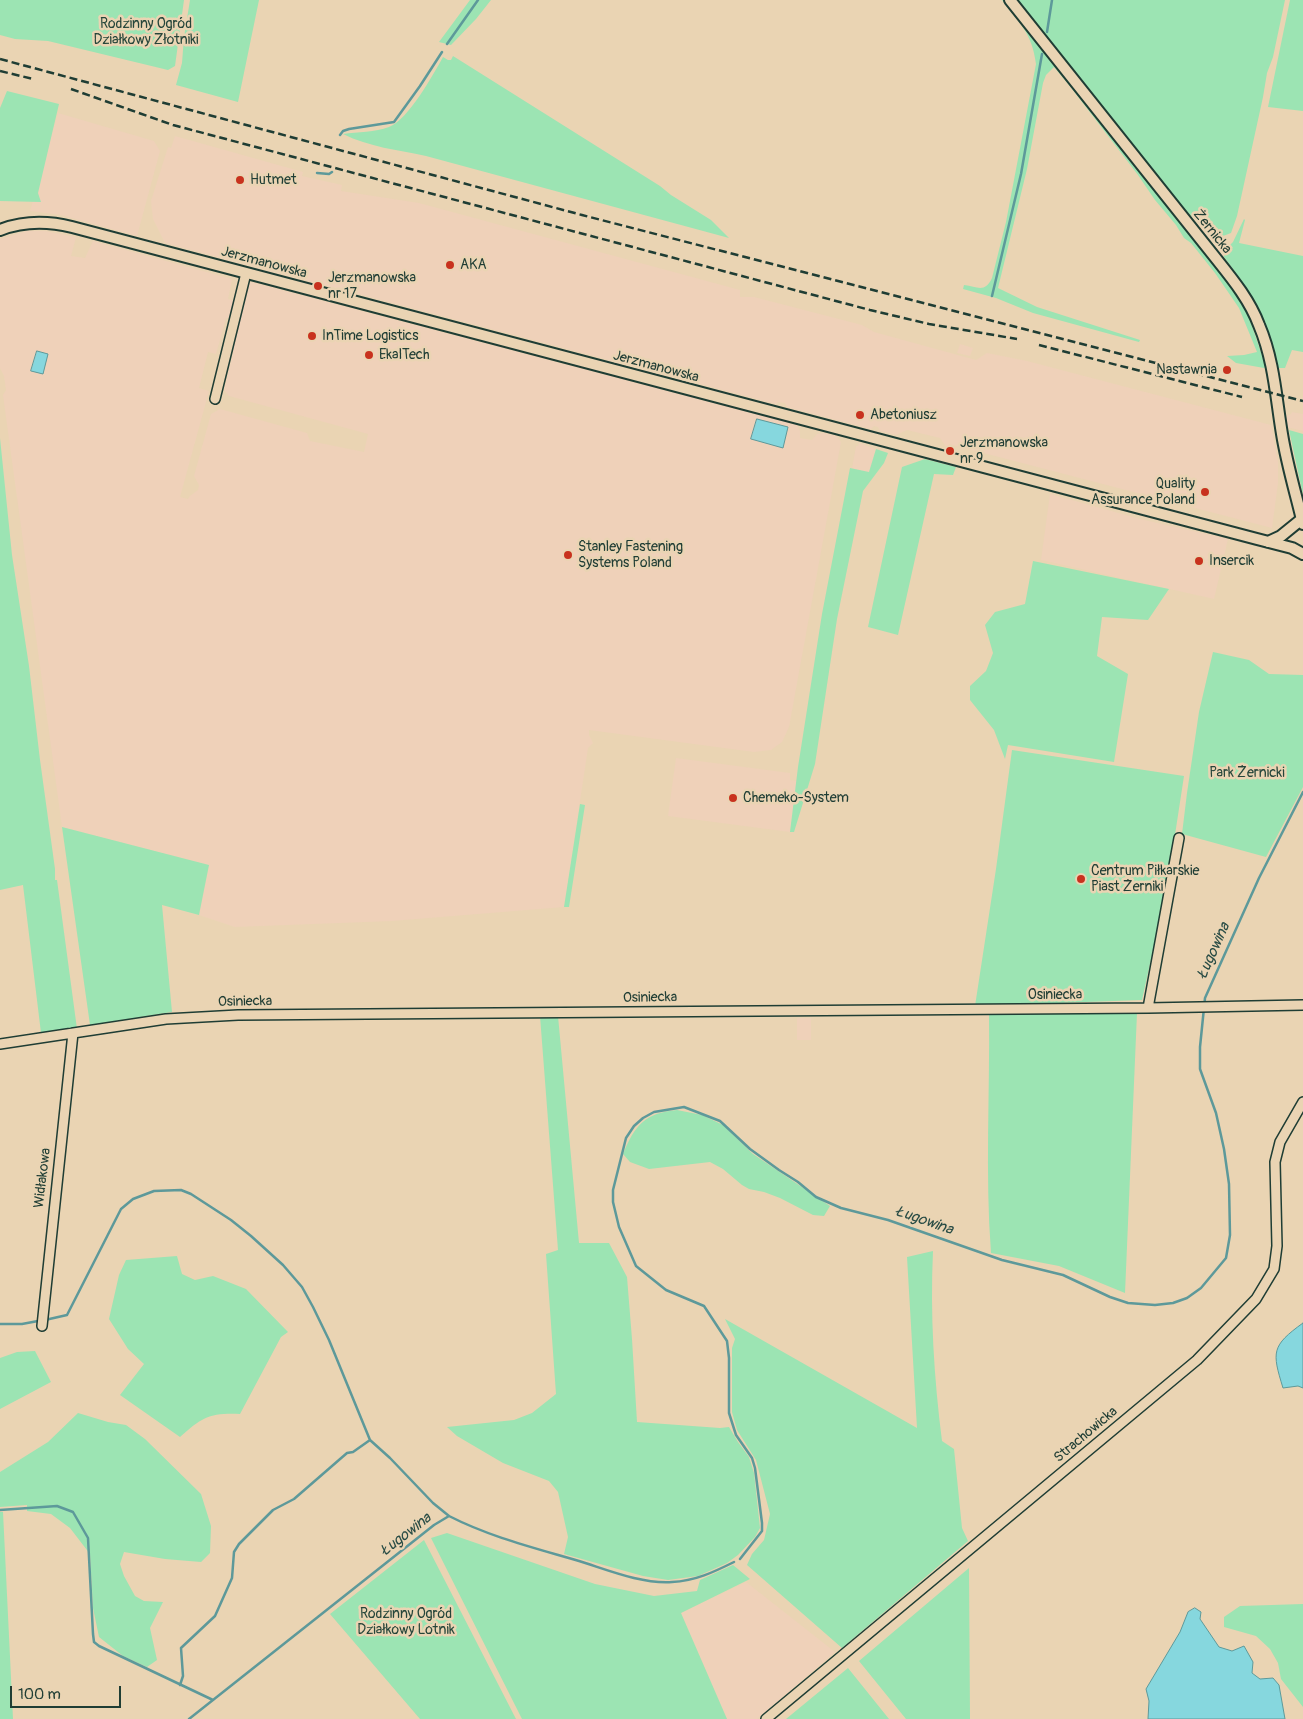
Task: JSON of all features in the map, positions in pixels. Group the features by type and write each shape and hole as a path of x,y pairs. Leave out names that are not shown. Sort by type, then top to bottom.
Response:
{"street":[{"name":"Żernicka","path":"1010,0 1222,265 1243,294 1264,338 1271,363 1282,437 1302,521"},
{"name":"Jerzmanowska","path":"0,230 36,222 59,224 1292,548 1303,554"},
{"path":"215,399 246,273"},
{"path":"1268,542 1281,536 1302,521"},
{"path":"1148,1008 1179,838"},
{"name":"Osiniecka","path":"0,1044 166,1019 238,1015 1148,1008 1303,1005"},
{"name":"Widłakowa","path":"42,1326 73,1033"},
{"name":"Strachowicka","path":"766,1719 1196,1360 1256,1299 1274,1269 1276,1258 1276,1150 1303,1102"}],"shaded area":[{"path":"58,113 154,141 160,151 137,236 61,215 30,211"},
{"path":"175,136 303,172 302,176 342,185 341,191 419,203 740,290 740,297 754,297 862,325 874,332 976,360 987,353 1027,361 1271,425 1278,462 1278,483 1272,528 949,444 947,448 940,438 907,430 896,435 880,431 878,427 874,426 871,429 787,407 785,403 778,402 776,404 165,243 153,219 151,201 168,147 171,148"},
{"path":"27,231 45,231 76,237 71,256 85,258 93,241 232,279 228,299 234,301 229,318 226,318 216,354 208,352 199,388 209,391 180,497 188,499 198,490 199,485 194,476 211,414 220,409 307,433 310,441 364,452 368,434 229,396 224,390 248,285 251,282 797,425 800,431 800,438 812,440 817,434 824,433 836,436 841,442 789,727 782,742 771,750 754,752 589,730 593,743 588,748 564,907 392,921 235,927 199,915 209,865 62,827 3,395 6,390 4,376 0,368 0,239"},
{"path":"960,344 973,348 970,356 957,353"},
{"path":"1292,412 1303,414 1303,431 1287,427 1285,417"},
{"path":"859,443 876,449 869,473 852,468 856,446"},
{"path":"1050,494 1140,519 1228,539 1214,599 1041,560"},
{"name":"Chemeko-System","path":"676,758 790,773 790,780 797,781 790,832 668,816"},
{"path":"797,1018 811,1018 811,1040 797,1040"},
{"path":"746,1582 835,1652 757,1719 727,1719 681,1613"}],"green space":[{"name":"Rodzinny Ogród Działkowy Złotniki","path":"0,0 184,0 175,66 168,70 48,41 15,39 0,35"},
{"path":"190,0 259,0 238,102 176,85 182,63"},
{"path":"470,0 491,0 451,45 439,42"},
{"path":"1002,0 1006,0 1043,49 1234,287 1251,317 1250,320 1266,367 1236,363 1227,356 1257,352 1239,308 1215,273 1191,243 1184,238 1138,175 1054,67 1046,75 1043,83 1027,169 998,288 1037,307 1140,340 1139,342 1033,313 996,298 963,289 964,285 977,288 987,286 992,278 1006,222 1036,64 1032,44 1028,36"},
{"path":"1015,0 1285,0 1273,57 1267,73 1237,216 1231,233 1223,236 1213,236 1180,206"},
{"path":"1290,0 1303,0 1303,111 1268,107"},
{"path":"453,56 660,186 711,220 729,238 426,156 373,145 343,134 378,130 396,123 412,107 443,57 451,60"},
{"path":"7,91 59,104 38,193 41,202 0,201 0,108"},
{"path":"1244,219 1239,243 1303,256 1303,352 1292,350 1285,368 1278,368 1269,336 1258,309 1224,257 1224,251 1233,242"},
{"path":"1289,430 1303,434 1303,495"},
{"path":"0,438 12,555 29,666 55,880 57,880 77,1029 41,1033 23,885 0,890"},
{"path":"876,449 888,453 884,463 863,491 837,619 815,764 794,832 790,832 798,767 822,614 850,468 869,472"},
{"path":"925,459 956,467 953,475 934,474 898,635 868,627 902,467"},
{"path":"1033,561 1169,589 1148,620 1102,617 1097,656 1128,674 1114,762 1008,745 1005,759 994,730 970,700 970,686 986,671 993,653 985,625 995,612 1025,604"},
{"name":"Park Żernicki","path":"1213,652 1249,660 1269,674 1303,675 1303,787 1266,857 1182,834 1199,712"},
{"name":"Centrum Piłkarskie Piast Żerniki","path":"1012,750 1184,776 1167,887 1142,1000 975,1006"},
{"path":"580,804 585,805 569,907 564,907"},
{"path":"62,827 209,865 199,915 162,905 172,1012 90,1025"},
{"path":"989,1013 1137,1013 1125,1293 1059,1266 991,1253 988,1163"},
{"path":"540,1016 558,1016 579,1243 609,1243 627,1277 637,1422 729,1427 749,1457 754,1473 760,1528 755,1537 738,1555 727,1563 698,1576 668,1580 643,1576 564,1554 568,1537 558,1492 549,1481 503,1463 457,1436 447,1427 514,1420 532,1413 556,1394 546,1254 558,1250"},
{"path":"677,1110 702,1115 723,1125 753,1154 830,1206 824,1216 813,1215 780,1198 749,1189 723,1169 710,1162 649,1169 630,1162 623,1154 632,1135 642,1122 657,1114"},
{"path":"933,1251 933,1346 942,1441 954,1449 962,1528 968,1541 842,1648 747,1565 752,1554 764,1540 770,1514 756,1460 737,1430 732,1412 732,1348 735,1339 725,1319 917,1428 907,1257"},
{"path":"177,1256 182,1274 195,1280 213,1276 246,1289 288,1332 281,1337 240,1414 221,1414 207,1418 180,1437 120,1395 144,1364 128,1349 109,1319 119,1275 126,1260"},
{"path":"35,1351 51,1382 0,1409 0,1358 17,1352"},
{"path":"78,1413 126,1425 145,1439 201,1494 211,1526 210,1553 201,1562 165,1559 124,1552 120,1564 135,1596 144,1601 163,1602 150,1628 157,1660 147,1667 123,1656 99,1637 93,1608 90,1554 70,1528 51,1514 27,1511 27,1505 0,1507 0,1472 48,1442"},
{"path":"0,1512 3,1512 13,1719 0,1719"},
{"path":"447,1533 595,1584 654,1596 697,1591 700,1580 733,1565 750,1579 681,1613 727,1719 522,1719 431,1538"},
{"name":"Rodzinny Ogród Działkowy Lotnik","path":"424,1540 516,1719 420,1719 330,1614"},
{"path":"969,1568 970,1719 906,1719 859,1661"},
{"path":"1303,1604 1303,1707 1281,1679 1278,1663 1270,1649 1256,1636 1224,1627 1224,1617 1240,1606"},
{"path":"848,1668 889,1719 786,1719"}],"water":[{"path":"37,351 48,354 43,374 31,371"},
{"path":"757,419 788,427 783,448 751,439"},
{"path":"1303,1323 1303,1388 1298,1386 1283,1388 1277,1366 1277,1351 1285,1338"},
{"path":"1195,1608 1201,1612 1200,1619 1219,1647 1232,1651 1244,1646 1253,1662 1252,1673 1260,1679 1273,1678 1279,1685 1285,1719 1148,1719 1149,1701 1146,1689 1180,1632 1188,1612"}],"waterway":[{"path":"447,44 478,0"},
{"path":"1047,32 1052,0"},
{"path":"340,135 343,131 349,129 394,122 442,52"},
{"path":"992,296 1021,174 1042,54"},
{"path":"317,173 329,174 332,172"},
{"name":"Ługowina","path":"740,1559 762,1531 762,1523 755,1468 752,1458 736,1435 729,1413 729,1358 727,1341 704,1306 666,1290 636,1266 619,1227 613,1202 613,1190 626,1138 634,1126 654,1112 684,1107 720,1121 750,1149 798,1182 816,1197 841,1208 888,1220 1002,1260 1063,1275 1110,1297 1128,1303 1155,1305 1173,1303 1187,1298 1201,1288 1226,1258 1230,1235 1229,1184 1224,1149 1216,1113 1200,1069 1200,1047 1205,998 1259,878 1303,792"},
{"path":"45,1320 67,1315 121,1209 133,1199 154,1191 181,1190 191,1194 231,1220 251,1236 283,1265 302,1287 329,1340 370,1440 433,1503 449,1516"},
{"path":"0,1324 22,1324 38,1321"},
{"path":"180,1685 183,1676 181,1648 215,1616 232,1578 234,1552 239,1544 273,1510 294,1499 347,1453 353,1452 370,1440"},
{"path":"0,1510 57,1506 73,1512 88,1538 94,1642 213,1700"},
{"name":"Ługowina","path":"189,1719 434,1525 449,1516 480,1530 513,1541 625,1576 648,1581 672,1582 689,1580 734,1562"}],"railway":[{"path":"0,59 582,215 1303,401"},
{"path":"0,71 33,79"},
{"path":"71,89 173,125 870,310 929,324 1017,339"},
{"path":"1039,345 1242,397"}],"place":[{"name":"Hutmet","path":"240,180"},
{"name":"AKA","path":"450,265"},
{"name":"Jerzmanowska nr 17","path":"318,286"},
{"name":"InTime Logistics","path":"312,336"},
{"name":"EkalTech","path":"369,355"},
{"name":"Nastawnia","path":"1227,370"},
{"name":"Abetoniusz","path":"860,415"},
{"name":"Jerzmanowska nr 9","path":"950,451"},
{"name":"Quality Assurance Poland","path":"1205,492"},
{"name":"Stanley Fastening Systems Poland","path":"568,555"},
{"name":"Insercik","path":"1199,561"},
{"name":"Chemeko-System","path":"733,798"},
{"name":"Centrum Piłkarskie Piast Żerniki","path":"1081,879"}]}
